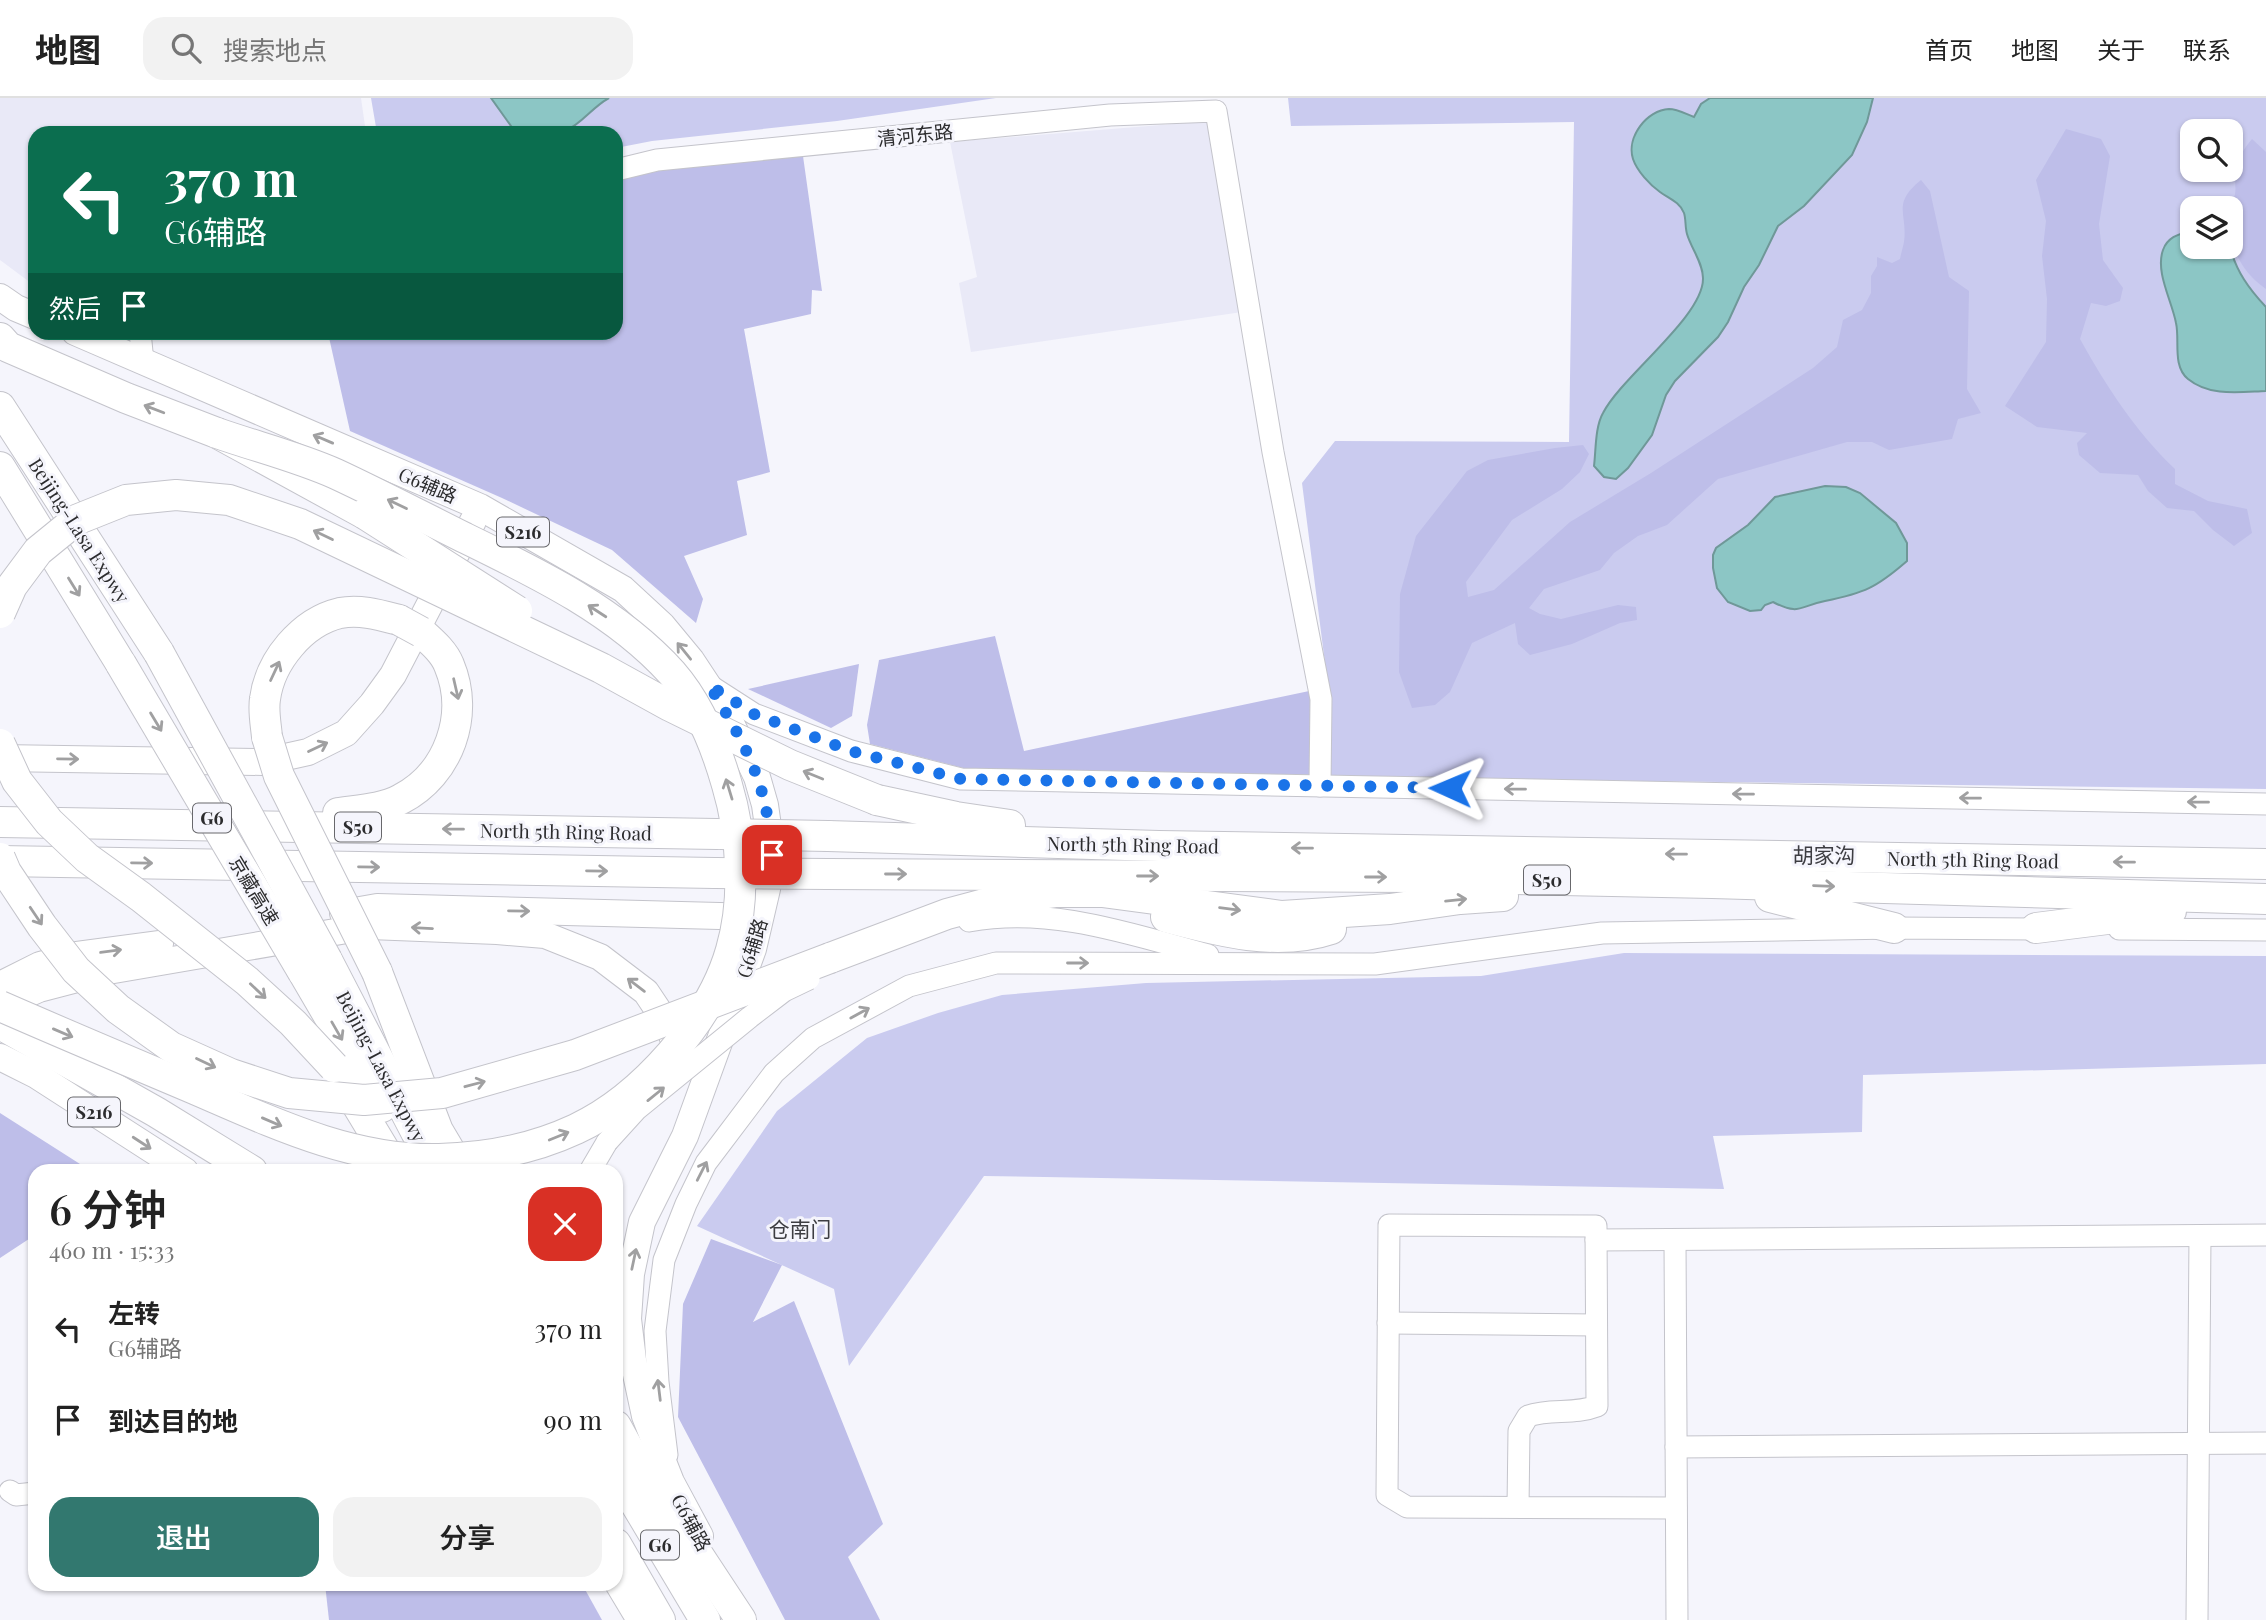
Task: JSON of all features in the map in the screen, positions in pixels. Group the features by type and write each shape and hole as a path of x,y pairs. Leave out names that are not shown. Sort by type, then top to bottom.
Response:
{"highway":[{"path":"0,338 8,347 126,398 333,473 540,574 605,616 641,643 674,676 703,720 719,758 734,807 740,854 739,903 731,950 712,995 686,1034 657,1069 618,1105 579,1128 537,1145 494,1155 436,1160 359,1152 287,1129 0,1006"},
{"name":"Beijing-Lasa Expwy","path":"0,407 159,653"},
{"path":"218,433 365,514 494,595 601,668"},
{"name":"Beijing-Lasa Expwy","path":"0,467 121,664"},
{"path":"0,613 12,586 38,551 76,520 126,500 176,495 229,500 300,524 601,668 670,706 790,765 877,800 956,817 1159,846"},
{"path":"114,822 299,815 326,814 373,808 400,800 421,787 438,770 457,723 459,704 449,663 437,646 410,626 360,612 341,613 321,620 287,647 271,678 265,700 267,737 279,776 299,815 377,972 438,1131 458,1164"},
{"name":"京藏高速","path":"159,653 315,966"},
{"name":"京藏高速","path":"121,664 315,966"},
{"path":"0,744 17,781 49,822 87,858 247,981 293,1023 334,1067 393,1164"},
{"name":"North 5th Ring Road","path":"0,822 828,836 1159,846 2266,864"},
{"path":"0,860 35,915 76,970 118,1009 171,1046 231,1074 289,1093 364,1100 442,1093 575,1055 832,962 947,914 1007,898 1103,902 1228,933 1280,937 1322,932 1390,909 1460,899 1701,883 1894,928"},
{"name":"North 5th Ring Road","path":"0,860 715,873 1399,877 2264,899"},
{"path":"2036,928 2264,899"},
{"name":"Beijing-Lasa Expwy","path":"315,966 415,1164"},
{"name":"Beijing-Lasa Expwy","path":"315,966 435,1164"},
{"path":"0,1024 156,1112 241,1164"},
{"path":"623,1437 743,1620"},
{"name":"G6","path":"623,1483 705,1620"},
{"name":"G6","path":"623,1518 685,1620"},
{"path":"623,1556 660,1620"}],"main road":[{"name":"G6辅路","path":"93,340 480,507 623,589 662,625 709,685 726,713 757,777 765,806 772,855 752,949 685,1136 642,1222 631,1274 628,1319 633,1360 645,1416 671,1482 743,1620"},
{"path":"0,758 263,762 308,752 346,733 393,675 480,507"},
{"path":"0,985 40,965 78,955 377,908 760,917"},
{"path":"0,1006 39,989 108,971 370,926 545,935 600,957 646,992 654,1003 668,1025 682,1061 686,1096 685,1136"},
{"name":"S216","path":"0,1057 36,1075 174,1164"},
{"path":"623,1591 640,1620"}],"street":[{"name":"清河东路","path":"623,168 657,160 1110,115 1216,111 1273,452 1321,699 1320,786"},
{"path":"141,340 143,362"},
{"path":"709,685 754,714 851,751 961,779 2266,804"},
{"path":"594,1164 607,1142 637,1109 784,992 832,962 949,925 995,916 1045,917 1091,923 1234,963"},
{"path":"671,1482 658,1382 655,1331 664,1260 686,1204 706,1163 774,1073 813,1038 909,986 996,963 1375,964 1602,933 1894,928 2266,930"},
{"path":"1518,1507 1519,1431 1528,1416 1540,1412 1585,1410 1597,1406 1596,1226 1388,1225 1387,1494 1407,1507 1676,1508"},
{"path":"2197,1620 2200,1236"},
{"path":"1596,1240 2266,1236"},
{"path":"1675,1240 1677,1620"},
{"path":"1388,1323 1596,1325"},
{"path":"1676,1447 2266,1443"},
{"path":"10,1491 16,1495 28,1494"}],"shaded area":[{"path":"0,98 361,98 365,126 28,126 28,281 0,260"},
{"path":"371,98 996,98 837,121 652,141 623,147 623,126 376,126"},
{"path":"491,98 609,98 574,126 511,126"},
{"path":"1288,98 2266,98 2266,789 1327,777 1331,710 1302,483 1335,441 1569,442 1574,122 1291,126"},
{"path":"1710,98 1873,98 1867,122 1852,155 1804,206 1778,226 1728,322 1718,337 1675,381 1666,395 1652,435 1628,468 1616,479 1604,477 1594,466 1600,419 1613,398 1677,328 1700,293 1703,278 1687,234 1682,209 1652,186 1641,173 1633,159 1633,142 1640,126 1653,114 1669,109 1694,117 1701,104"},
{"path":"1210,121 1242,312 971,352 959,283 977,277 950,142"},
{"path":"2066,129 2101,139 2110,156 2099,224 2103,260 2123,288 2120,301 2106,306 2091,303 2080,339 2123,408 2147,440 2175,469 2175,484 2208,501 2247,509 2252,533 2234,546 2194,511 2167,508 2148,491 2138,475 2100,473 2079,455 2077,443 2087,433 2037,427 2005,406 2046,342 2047,299 2042,256 2046,221 2036,180"},
{"path":"2252,139 2266,152 2266,289 2248,273 2239,259 2243,259 2243,196 2234,196 2235,182 2243,182 2243,151"},
{"path":"802,149 822,291 812,290 811,314 744,329 770,472 737,481 747,535 684,556 703,599 696,623 612,550 350,431 330,340 623,340 623,176 649,170"},
{"path":"1921,180 1930,191 1949,277 1969,291 1967,389 1981,413 1958,419 1952,439 1889,450 1872,442 1847,442 1718,479 1667,525 1638,536 1614,553 1600,570 1544,589 1529,608 1561,619 1618,605 1636,607 1637,620 1620,623 1572,644 1530,655 1518,644 1515,623 1472,643 1450,692 1435,705 1412,708 1399,672 1400,594 1416,536 1467,471 1488,460 1555,448 1583,445 1589,454 1580,472 1562,489 1512,520 1466,582 1468,597 1494,590 1570,522 1813,368 1837,347 1843,320 1862,310 1871,293 1871,276 1877,266 1877,257 1892,263 1900,259 1905,232 1903,203 1912,188"},
{"path":"2179,234 2180,259 2234,259 2244,279 2266,307 2266,391 2215,391 2197,385 2183,374 2176,323 2161,268 2165,245"},
{"path":"1825,486 1846,487 1860,493 1896,523 1907,543 1907,561 1887,578 1869,588 1799,609 1773,602 1761,610 1750,611 1728,602 1717,588 1713,568 1716,548 1748,525 1775,497"},
{"path":"995,636 1024,751 1314,690 1315,775 967,769 870,744 867,725 879,660"},
{"path":"859,664 852,716 831,728 748,689"},
{"path":"1624,953 2266,956 2266,1064 1863,1075 1862,1132 1713,1136 1724,1189 984,1176 849,1366 834,1289 697,1226 777,1111 867,1038 938,1013 1002,995 1146,983 1481,976"},
{"path":"0,1113 80,1164 28,1164 28,1240 0,1258"},
{"path":"711,1239 782,1265 753,1322 794,1301 883,1524 848,1557 880,1620 785,1620 678,1417 683,1304"},
{"path":"326,1591 586,1591 602,1620 329,1620"}],"district":[{"name":"胡家沟","path":"1824,854"},
{"name":"仓南门","path":"800,1228"}],"route":[{"path":"772,855 765,806 757,777 726,713 709,685 754,714 851,751 961,779 1450,788"}]}
